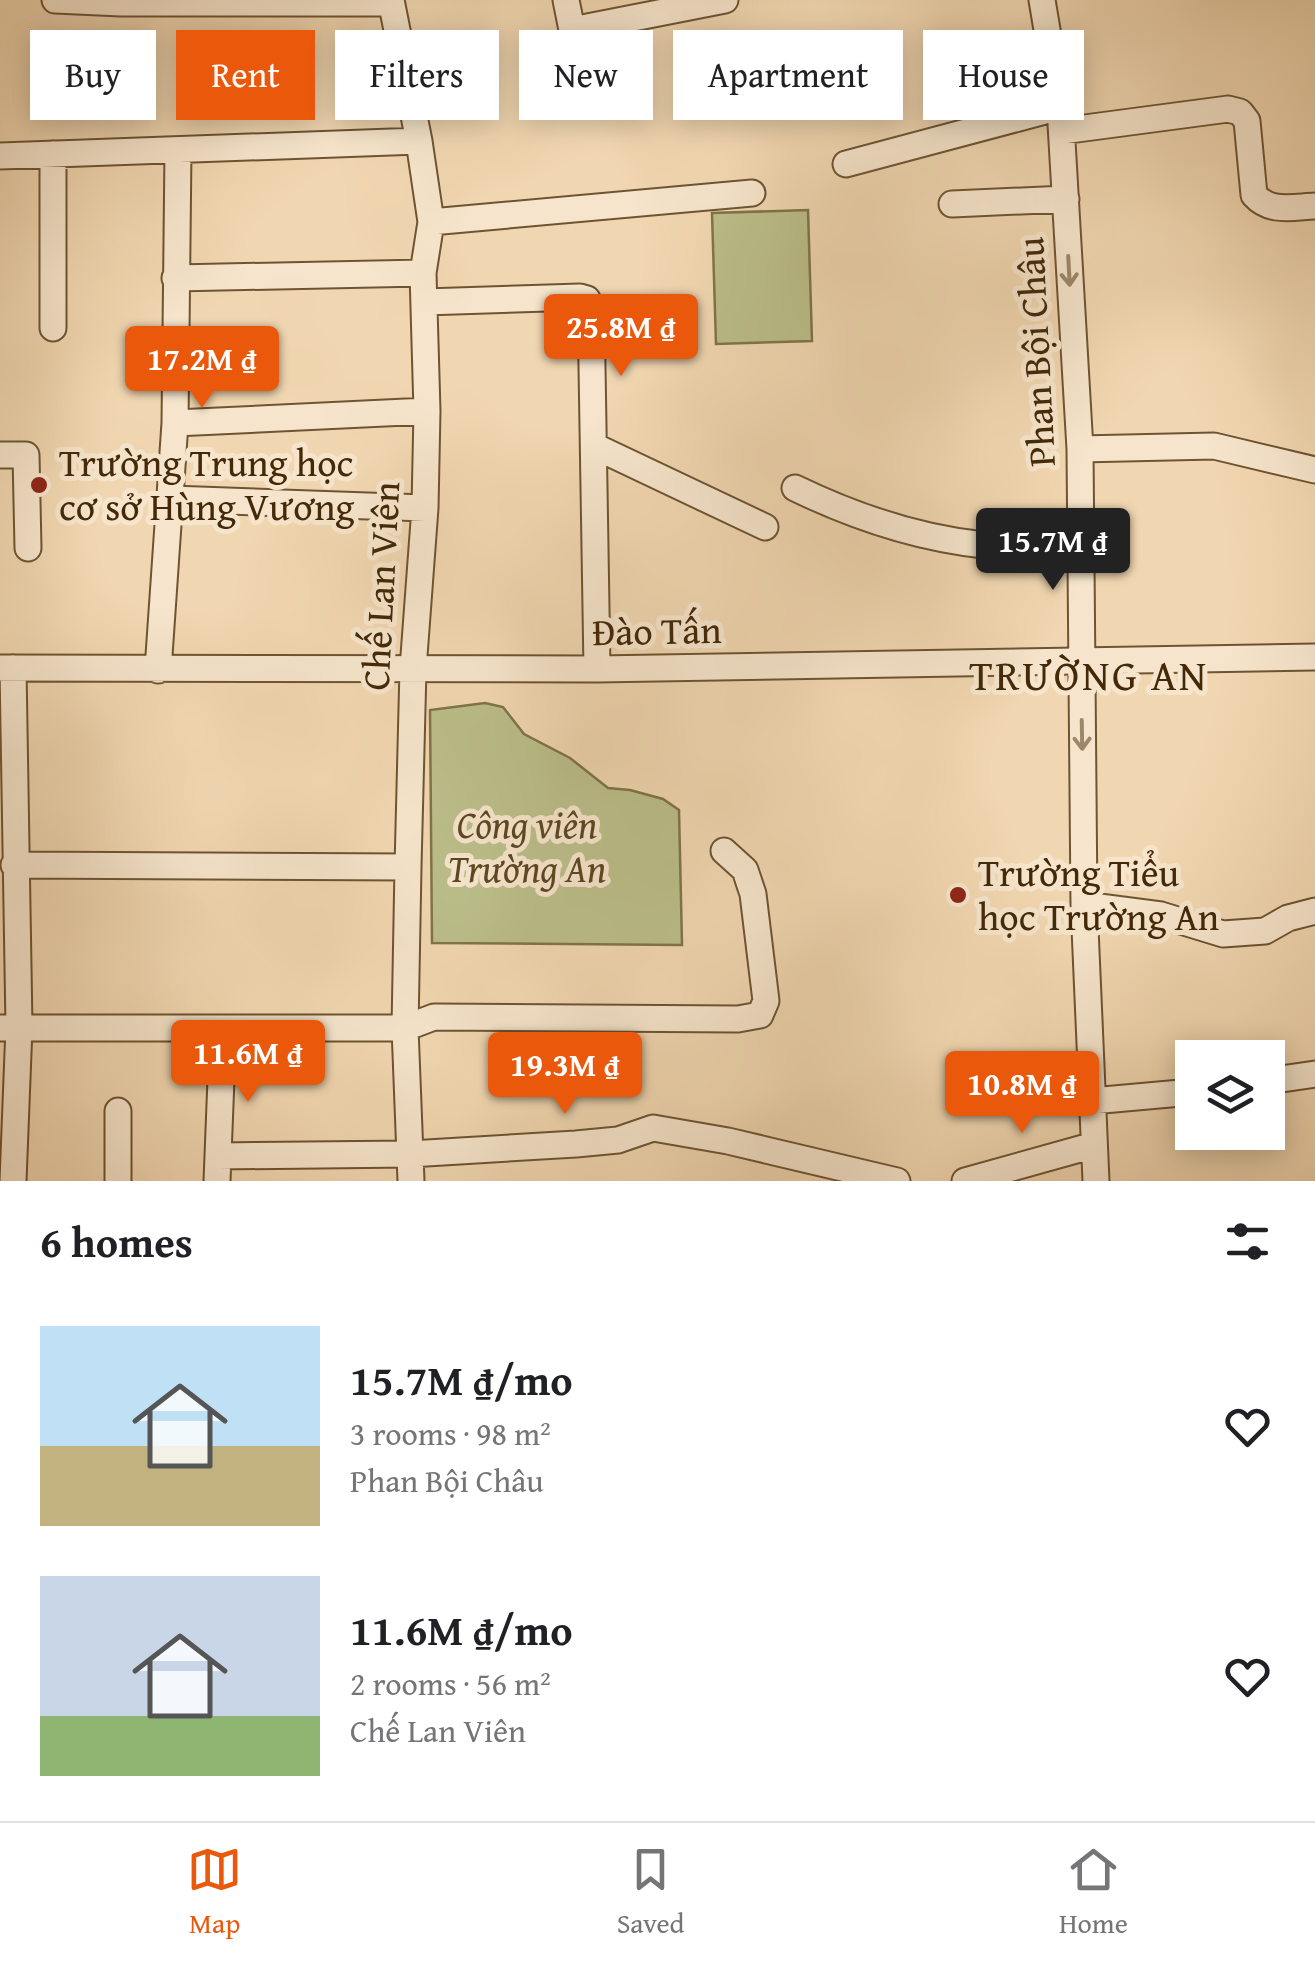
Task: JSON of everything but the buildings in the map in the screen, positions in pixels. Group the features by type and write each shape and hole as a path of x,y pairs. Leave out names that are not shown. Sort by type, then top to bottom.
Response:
{"street":[{"path":"55,0 391,2"},
{"path":"566,0 572,30 725,0"},
{"name":"Phan Bội Châu","path":"1042,0 1047,30"},
{"name":"Chế Lan Viên","path":"391,2 431,222 422,273 427,411 425,508 412,670 405,1028 411,1181"},
{"path":"1084,118 1228,109 1240,112 1248,121 1254,195 1261,203 1276,208 1315,206"},
{"path":"846,164 1056,120"},
{"name":"Phan Bội Châu","path":"1061,120 1080,449 1084,905 1096,1181"},
{"path":"0,156 419,142"},
{"path":"158,670 175,423 178,150"},
{"path":"53,154 53,328"},
{"path":"431,222 752,193"},
{"path":"952,204 1066,199"},
{"path":"175,278 422,273"},
{"path":"424,302 541,296 588,299 592,306 598,670"},
{"path":"175,423 427,411"},
{"path":"594,446 765,527"},
{"path":"1080,449 1214,446 1315,470"},
{"path":"0,455 26,455 28,548"},
{"path":"795,488 880,524 964,543 984,545 1002,533 1020,529 1080,530"},
{"path":"171,499 425,508"},
{"name":"Đào Tấn","path":"7,668 598,670 1315,657"},
{"path":"7,668 14,865 7,1147 13,1181"},
{"path":"10,1028 405,1028 434,1017 738,1019 760,1015 766,1001 753,894 745,870 724,851"},
{"path":"14,865 408,867"},
{"path":"1084,905 1162,915 1223,934 1266,930 1288,918 1315,912"},
{"path":"223,1028 218,1168 618,1140 652,1128 728,1141 891,1180"},
{"path":"1285,1078 1315,1074"},
{"path":"1092,1101 1175,1094"},
{"path":"118,1110 118,1181"},
{"path":"965,1181 1094,1145"}],"green space":[{"path":"808,210 812,341 716,344 712,213"},
{"name":"Công viên Trường An","path":"485,703 503,707 524,734 570,758 608,788 663,799 679,810 682,945 432,943 430,710"}],"place":[{"name":"Trường Trung học cơ sở Hùng Vương","path":"39,485"},
{"name":"Trường Tiểu học Trường An","path":"958,895"}],"district":[{"name":"TRƯỜNG AN","path":"1089,675"}]}
